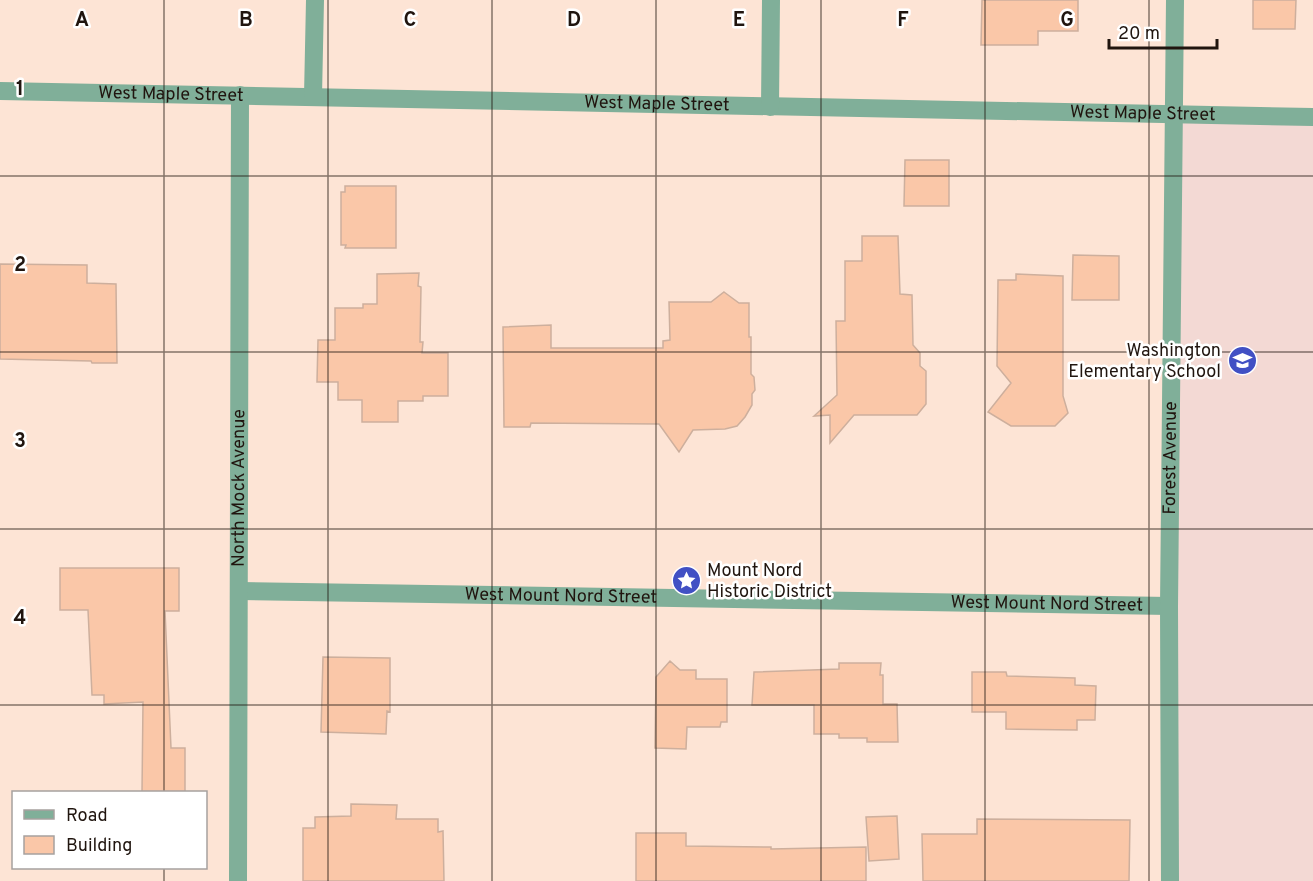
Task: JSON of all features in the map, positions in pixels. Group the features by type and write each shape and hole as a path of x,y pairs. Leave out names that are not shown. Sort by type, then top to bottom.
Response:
{"street":[{"path":"313,96 315,0"},
{"path":"770,107 771,0"},
{"name":"Forest Avenue","path":"1170,881 1169,606 1175,0"},
{"name":"West Maple Street","path":"0,91 1313,117"},
{"name":"North Mock Avenue","path":"238,881 240,95"},
{"name":"West Mount Nord Street","path":"240,591 1169,606"}],"shaded area":[{"name":"Washington Elementary School","path":"1174,115 1313,117 1313,881 1170,881"}],"building":[{"path":"982,0 1078,0 1078,31 1038,31 1038,45 981,45"},
{"path":"1253,0 1296,0 1295,29 1253,29"},
{"path":"905,160 949,160 949,206 904,206"},
{"path":"345,186 396,186 396,248 345,248 346,245 341,245 341,192 345,192"},
{"path":"862,236 898,236 900,294 912,295 913,345 920,353 920,366 926,371 926,404 917,415 854,415 830,443 830,415 814,416 837,395 836,321 845,321 845,261 862,261"},
{"path":"1073,255 1119,256 1119,300 1072,300"},
{"path":"0,264 87,265 87,283 116,284 117,363 0,359"},
{"path":"419,273 422,353 448,353 448,396 423,396 423,401 398,401 398,422 362,422 362,400 338,400 338,382 317,382 318,340 335,340 335,308 363,308 363,304 377,304 377,274"},
{"path":"1016,274 1063,276 1063,396 1068,413 1055,426 1011,426 988,412 1011,383 997,366 998,280 1016,280"},
{"path":"724,292 739,303 749,303 751,374 754,377 755,390 752,394 752,405 737,426 725,429 693,430 679,452 659,424 531,423 530,427 504,427 503,327 551,325 551,348 663,348 663,341 670,340 669,302 711,302"},
{"path":"60,568 179,568 179,611 165,611 171,748 185,748 185,791 142,791 143,702 104,704 104,695 92,695 88,610 60,610"},
{"path":"323,657 390,658 390,712 387,711 386,734 321,732"},
{"path":"670,661 680,670 696,670 696,679 727,679 727,722 721,722 720,727 687,727 686,749 655,748 656,677"},
{"path":"839,663 881,663 883,704 897,704 898,742 867,742 867,738 839,738 839,734 814,734 814,705 752,705 754,672 839,669"},
{"path":"972,672 1006,672 1007,676 1075,678 1075,685 1096,686 1095,720 1077,720 1077,730 1006,729 1006,712 972,712"},
{"path":"351,804 397,805 396,819 438,819 438,832 443,831 444,881 303,881 303,828 315,828 315,817 351,816"},
{"path":"897,816 899,859 869,861 866,817"},
{"path":"977,819 1130,820 1129,881 923,881 922,834 977,834"},
{"path":"636,833 686,833 686,846 771,847 771,849 866,847 866,881 636,881"}],"place":[{"name":"Washington Elementary School","path":"1242,361"},
{"name":"Mount Nord Historic District","path":"686,581"}]}
